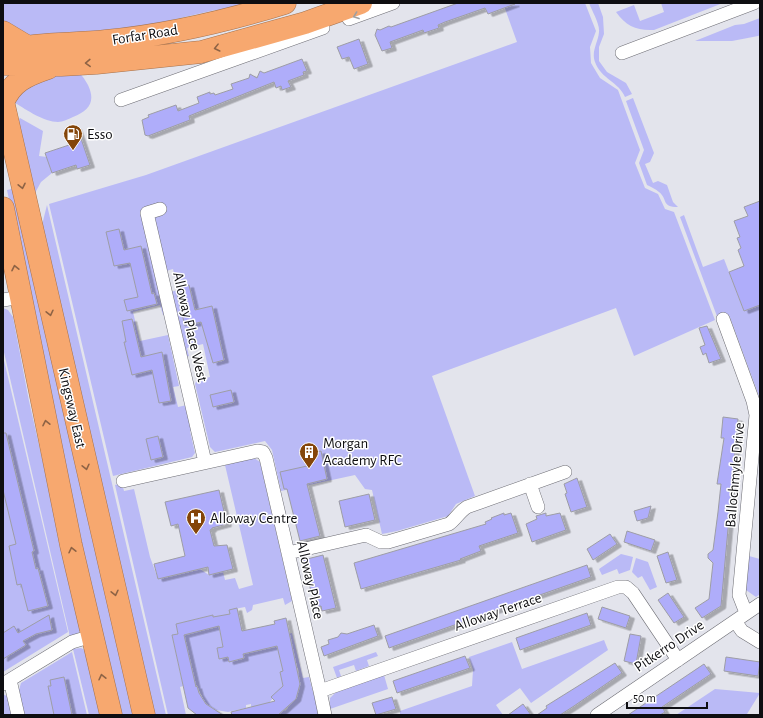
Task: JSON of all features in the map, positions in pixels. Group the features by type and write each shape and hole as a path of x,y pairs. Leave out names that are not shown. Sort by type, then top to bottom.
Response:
{"highway":[{"name":"Forfar Road","path":"3,52 28,47 106,41 157,34 248,15 285,3"},
{"name":"Forfar Road","path":"3,64 61,64 248,48 305,23 361,3"},
{"path":"3,32 28,47"},
{"path":"3,102 7,93 22,78 61,64"},
{"name":"Kingsway East","path":"3,102 10,126 31,228 144,715"},
{"name":"Kingsway East","path":"3,208 12,299 111,715"}],"street":[{"name":"Forfar Road","path":"121,100 248,48 393,3"},
{"path":"622,53 754,3"},
{"name":"Alloway Place West","path":"160,209 147,213 205,462"},
{"name":"Ballochmyle Drive","path":"723,319 753,401 756,415 739,595 746,613"},
{"name":"Alloway Place","path":"123,481 257,451 263,452 266,458 320,692"},
{"path":"288,553 366,535 381,542 388,542 449,524 454,521 461,511 467,507 565,472"},
{"path":"530,484 538,506"},
{"name":"Alloway Terrace","path":"320,692 618,587 626,587 633,593 678,660"},
{"name":"Pitkerro Drive","path":"597,715 760,604"},
{"path":"735,621 742,631 760,642"},
{"path":"18,715 6,682 72,642 92,636"},
{"path":"320,692 325,715"}],"shaded area":[{"path":"3,3 261,3 229,12 215,10 172,20 155,28 36,40 3,26"},
{"path":"503,3 585,3 596,31 590,47 591,63 600,78 618,90 640,150 635,163 645,188 658,194 665,209 674,212 715,320 634,356 616,308 432,376 475,496 456,504 448,516 382,534 372,490 365,489 355,475 281,491 272,450 265,441 215,452 210,447 195,384 197,380 210,377 203,344 187,348 189,356 185,357 171,292 178,290 173,269 166,271 153,216 159,204 142,208 166,314 163,315 160,305 133,312 140,341 168,335 179,386 173,387 178,407 187,405 193,430 190,431 195,453 192,457 113,476 49,204 146,175 517,42"},
{"path":"589,3 598,3 603,17 604,34 599,47 599,61 607,72 626,83 632,94 625,97 619,88 601,73 595,62 594,54 599,29"},
{"path":"661,3 723,3 654,30 642,30 632,27 616,12 634,5 640,21 664,12"},
{"path":"760,18 760,35 758,36 732,41 695,41 735,25 744,24"},
{"path":"79,73 88,85 91,101 87,109 79,115 62,122 47,120 15,103 14,99 38,76"},
{"path":"633,98 654,153 650,162 645,164 653,183 658,181 667,185 673,202 678,207 669,206 659,192 647,185 639,163 644,150 626,101"},
{"path":"20,118 43,131 39,156 47,157 52,173 41,182 35,193 16,122"},
{"path":"16,188 136,715 117,715 7,190"},
{"path":"47,205 166,715 150,715 39,237"},
{"path":"684,215 703,267 724,259 744,311 760,305 760,399 729,315 718,319 680,217"},
{"path":"3,308 8,310 13,317 29,401 81,629 77,635 70,637 3,348"},
{"path":"3,356 68,632 3,672"},
{"path":"254,458 260,462 292,601 285,605 283,598 253,605 252,610 247,613 245,607 229,610 230,614 226,615 228,626 219,628 223,647 217,648 219,659 226,658 227,655 229,662 244,658 243,654 278,646 288,634 292,633 303,678 309,677 319,714 278,715 288,708 287,707 294,700 299,688 299,672 293,654 280,657 283,671 280,672 281,677 284,677 285,683 269,703 251,707 251,704 246,705 246,708 228,712 216,710 206,704 193,679 183,633 215,625 213,615 176,624 178,634 172,635 183,686 180,687 186,715 168,715 115,485 122,483 124,491 134,489 150,557 158,579 200,569 209,575 223,572 225,580 235,578 239,589 253,585 225,465"},
{"path":"621,554 633,557 630,570 619,574 617,569 602,575 599,569"},
{"path":"749,556 760,559 760,594 756,597 746,590"},
{"path":"636,558 648,562 657,587 650,590 642,576 638,578 632,572"},
{"path":"604,640 608,650 531,703 520,688 496,705 503,715 400,715 400,711 472,686 473,670 469,657 512,642 522,669"},
{"path":"81,648 87,651 104,715 89,715 73,649"},
{"path":"72,652 87,715 24,715 19,690 21,683"},
{"path":"376,652 378,656 367,660 369,666 356,671 354,665 339,670 341,676 337,678 333,667"},
{"path":"384,675 388,689 330,709 330,698 337,691"},
{"path":"715,689 760,693 747,714 749,715 676,715"},
{"path":"3,694 8,697 12,715 3,715"}],"building":[{"path":"458,3 515,4 488,14 485,8 445,22 438,25 439,28 424,33 423,30 390,42 392,48 382,51 375,35 377,29 380,30 389,26 391,27"},
{"path":"359,39 368,64 354,69 349,57 342,59 337,47"},
{"path":"302,59 307,71 303,72 304,75 288,81 291,87 282,90 281,86 276,88 274,82 189,116 190,120 148,136 145,135 142,120 149,117 148,115 176,105 178,111 199,103 197,97 210,92 210,94 214,93 215,95 233,89 231,84 249,78 250,74 257,78 260,71 264,73"},
{"name":"Esso","path":"77,127 90,165 77,169 76,165 52,173 45,153 69,145 64,132"},
{"path":"760,201 760,305 744,311 729,272 744,266 738,250 741,248 737,238 740,237 734,221 748,216 744,207"},
{"path":"119,229 124,250 141,246 152,294 154,293 157,304 127,311 124,300 138,297 130,263 114,266 106,232"},
{"path":"189,285 195,310 212,306 224,360 213,363 201,322 185,326 177,294 183,292 181,287"},
{"path":"132,319 141,357 162,352 171,401 159,403 152,370 132,375 124,342 126,342 122,321"},
{"path":"707,326 721,359 709,363 706,353 703,355 700,347 705,345 699,328"},
{"path":"231,390 234,402 213,407 210,395"},
{"path":"723,417 738,419 721,606 702,618 695,608 709,599 713,563 708,558 708,554 713,550 718,512 721,484 717,484 724,438 721,438"},
{"path":"3,433 6,433 34,551 32,552 36,569 38,568 48,606 28,611 21,584 17,585 9,546 16,544 3,490"},
{"path":"158,436 163,457 151,460 146,439"},
{"path":"321,451 327,479 307,484 320,536 300,541 287,489 284,489 280,472 307,466 304,455"},
{"path":"577,478 587,507 571,512 565,494 567,493 564,484"},
{"name":"Alloway Centre","path":"219,490 227,524 212,528 210,530 214,546 227,545 233,569 209,575 208,567 158,579 154,564 185,556 178,524 171,526 165,502"},
{"path":"369,494 375,520 345,527 339,501"},
{"path":"651,506 648,518 637,521 634,511"},
{"path":"504,513 504,515 511,513 518,533 479,546 481,551 460,559 461,560 361,589 354,563 486,524 485,522 492,519 491,518"},
{"path":"546,513 546,516 560,513 566,530 532,542 526,524 537,519 536,516"},
{"path":"627,531 655,540 651,551 624,542"},
{"path":"610,534 617,544 593,560 587,549"},
{"path":"668,552 677,580 666,583 657,556"},
{"path":"323,555 336,608 322,611 321,606 315,607 303,560"},
{"path":"587,565 591,577 389,648 385,636"},
{"path":"668,593 684,617 674,623 658,600"},
{"path":"602,607 630,616 626,628 598,619"},
{"path":"237,608 242,631 275,624 274,621 286,618 300,684 296,699 278,715 232,715 231,712 275,701 271,697 283,686 280,672 283,671 277,646 243,654 244,658 229,662 228,657 219,659 217,648 223,647 219,626 184,635 196,687 197,686 199,693 206,704 223,715 197,715 188,708 172,635 178,634 176,624 213,615 213,617 230,614 229,610"},
{"path":"587,613 591,625 520,650 516,638"},
{"path":"49,615 52,630 36,634 23,641 26,645 3,659 3,633 14,626 18,633"},
{"path":"374,625 378,636 324,656 321,647 329,644 328,640 338,637 341,633 347,634"},
{"path":"630,634 641,636 636,664 624,661"},
{"path":"465,656 470,668 397,693 393,681"},
{"path":"726,657 760,662 758,676 724,671"},
{"path":"615,663 622,673 574,706 560,715 537,715 547,708 546,706"},
{"path":"704,664 711,674 662,707 665,712 660,715 628,715"},
{"path":"64,677 72,715 54,715 48,686 51,686 50,680"},
{"path":"392,697 396,709 376,715 372,703"},
{"path":"523,704 531,715 508,715"}],"place":[{"name":"Esso","path":"73,151"},
{"name":"Morgan Academy RFC","path":"309,469"},
{"name":"Alloway Centre","path":"196,535"}]}
